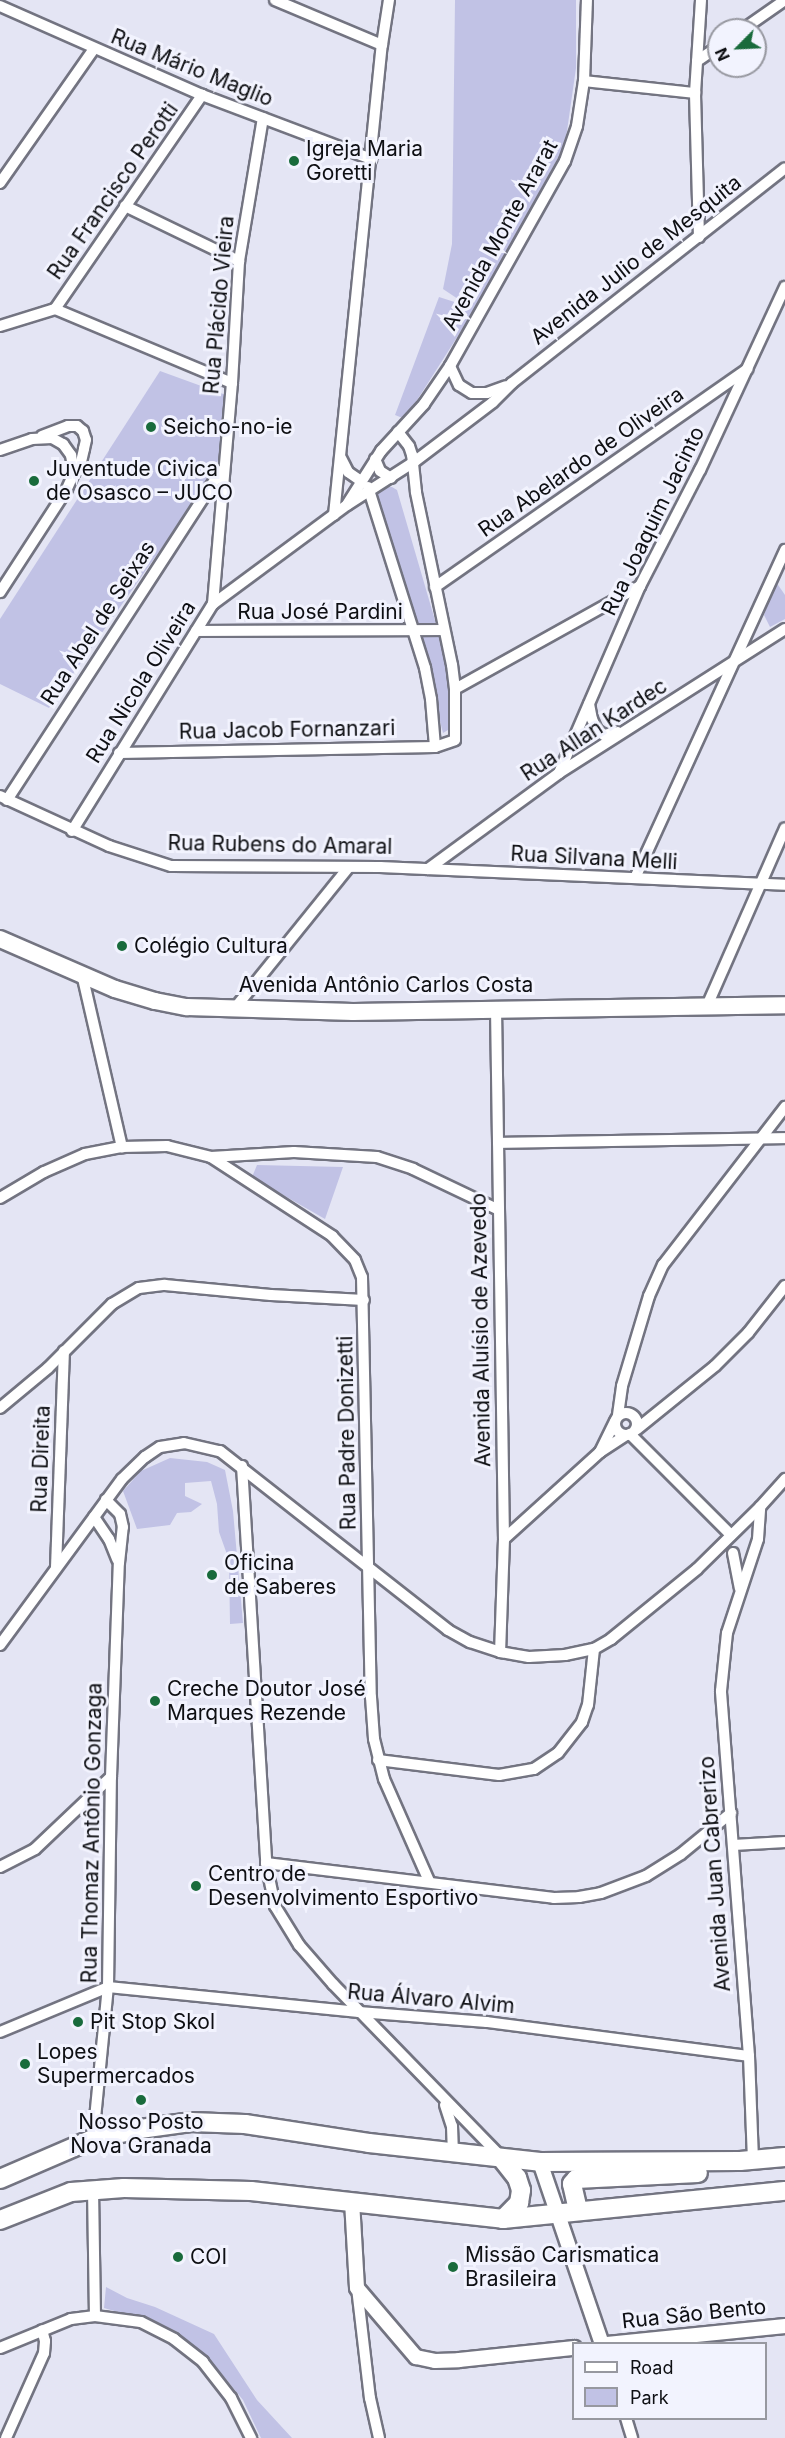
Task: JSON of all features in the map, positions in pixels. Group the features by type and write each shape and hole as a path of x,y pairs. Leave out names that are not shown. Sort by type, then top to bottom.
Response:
{"main road":[{"name":"Avenida Antônio Carlos Costa","path":"0,939 115,989 154,1001 187,1007 353,1012 785,1005"},
{"path":"0,2179 93,2139 170,2124 212,2122 503,2160 540,2162 747,2160 785,2157"},
{"path":"503,2160 517,2178 521,2190 519,2203 503,2219"},
{"path":"578,2210 572,2184 575,2180 717,2171 747,2160"},
{"path":"0,2220 55,2198 93,2189 228,2190 352,2201 503,2219 785,2191"}],"street":[{"path":"275,0 382,45"},
{"path":"334,515 382,45 389,0"},
{"name":"Avenida Monte Ararat","path":"398,432 424,404 450,366 565,161 577,126 584,81 587,0"},
{"path":"699,237 695,93 701,0"},
{"path":"759,18 785,0"},
{"name":"Rua Mário Maglio","path":"0,6 202,95 371,159"},
{"path":"0,183 94,49"},
{"path":"697,61 707,54"},
{"path":"584,81 695,93"},
{"name":"Rua Francisco Perotti","path":"55,309 202,95"},
{"name":"Rua Plácido Vieira","path":"213,604 232,383 239,261 262,118"},
{"name":"Avenida Julio de Mesquita","path":"414,462 493,402 512,383 785,168"},
{"path":"125,206 239,261"},
{"name":"Rua Joaquim Jacinto","path":"559,773 640,586 748,369 785,287"},
{"path":"0,326 55,309 232,383"},
{"name":"Avenida Julio de Mesquita","path":"450,366 459,385 472,393 487,393 512,383"},
{"name":"Rua Abelardo de Oliveira","path":"435,587 748,369"},
{"path":"0,450 68,426 77,426 83,432 86,440 81,462 67,489 0,592"},
{"path":"398,432 409,446 414,462 416,492 455,689 640,586"},
{"name":"Rua Nicola Oliveira","path":"347,505 375,459 398,432"},
{"path":"32,439 52,438 63,444 71,455 74,473"},
{"path":"340,455 348,472 363,478 370,492 415,632 431,699 435,747"},
{"path":"375,459 380,471 391,478"},
{"name":"Rua Nicola Oliveira","path":"72,831 213,604 347,505 414,462"},
{"name":"Rua Abel de Seixas","path":"3,798 223,468"},
{"path":"635,878 785,550"},
{"name":"Rua Allan Kardec","path":"428,869 559,773 785,629"},
{"name":"Rua José Pardini","path":"196,631 415,632 444,630"},
{"name":"Rua Jacob Fornanzari","path":"119,753 435,747 455,740 455,689"},
{"path":"589,704 592,719 604,735 628,730"},
{"name":"Rua Rubens do Amaral","path":"3,798 109,846 171,866 428,869"},
{"path":"707,1006 785,828"},
{"path":"234,1008 348,868"},
{"name":"Rua Silvana Melli","path":"428,869 758,886 785,885"},
{"path":"82,974 122,1147"},
{"name":"Avenida Aluísio de Azevedo","path":"496,1008 497,1209 504,1539 500,1652"},
{"path":"600,1452 616,1418 649,1296 663,1265 785,1107"},
{"path":"498,1143 785,1138"},
{"path":"0,1198 44,1172 85,1154 122,1147 167,1146 211,1157 294,1152 377,1158 413,1169 497,1209"},
{"name":"Rua Padre Donizetti","path":"211,1157 342,1244 355,1260 362,1277 371,1697 378,1760 429,1881"},
{"path":"0,1408 112,1304 139,1288 165,1285 271,1296 364,1300"},
{"path":"504,1539 600,1452 632,1427 666,1406 716,1366 748,1334 785,1286"},
{"name":"Rua Direita","path":"56,1568 64,1351"},
{"path":"625,1378 632,1427 645,1448 728,1539 734,1553 751,1560"},
{"path":"616,1418 632,1427"},
{"path":"616,1418 618,1432 632,1427"},
{"path":"0,1645 106,1500 132,1468 160,1447 184,1443 198,1444 220,1451 448,1630 470,1642 500,1652 546,1657 594,1648 626,1629 728,1539 785,1479"},
{"path":"242,1466 266,1863 275,1906 286,1927 359,2012 503,2160"},
{"name":"Rua Thomaz Antônio Gonzaga","path":"93,2139 108,1987 111,1777 118,1563 122,1520 116,1509 106,1500"},
{"name":"Avenida Juan Cabrerizo","path":"747,2160 749,2056 722,1674 727,1633 758,1539 760,1507"},
{"name":"Rua Thomaz Antônio Gonzaga","path":"94,1517 109,1539 118,1563"},
{"path":"744,1522 758,1539"},
{"name":"Avenida Juan Cabrerizo","path":"734,1553 740,1588"},
{"path":"378,1760 499,1775 534,1769 558,1753 582,1722 588,1705 594,1648"},
{"path":"0,1867 35,1849 111,1777"},
{"path":"266,1863 554,1898 601,1893 623,1886 662,1867 731,1813"},
{"path":"734,1845 785,1842"},
{"path":"0,2032 108,1987"},
{"name":"Rua Álvaro Alvim","path":"108,1987 359,2012 487,2022 749,2056"},
{"path":"443,2100 452,2126 453,2153"},
{"path":"540,2162 602,2342"},
{"path":"93,2189 95,2316"},
{"path":"352,2201 357,2288 370,2398 379,2438"},
{"path":"357,2288 411,2353 422,2359 459,2360 572,2348"},
{"path":"0,2348 71,2319 95,2316 141,2322 174,2339 203,2362 231,2398 251,2438"},
{"name":"Rua São Bento","path":"617,2342 785,2326"},
{"path":"6,2438 44,2353 45,2340 42,2330"},
{"path":"627,2420 632,2438"}],"green space":[{"path":"455,0 576,0 576,68 565,145 475,309 405,419 395,415 439,297 470,307 443,289 452,244"},
{"path":"160,371 226,395 220,465 49,708 0,684 0,619"},
{"path":"384,487 397,490 439,634 451,690 448,730 443,733 419,638 375,497"},
{"path":"776,582 785,595 785,619 770,627 764,615"},
{"path":"257,1165 343,1167 325,1219 252,1177"},
{"path":"170,1458 207,1462 225,1470 233,1511 243,1623 230,1624 229,1560 219,1532 217,1504 211,1481 185,1483 185,1496 202,1504 191,1512 177,1513 170,1525 137,1529 123,1491 141,1471"},
{"path":"106,2287 214,2334 257,2400 292,2438 261,2438 243,2400 216,2367 194,2346 159,2324 104,2308"}],"place":[{"name":"Igreja Maria Goretti","path":"294,161"},
{"name":"Seicho-no-ie","path":"151,427"},
{"name":"Juventude Civica de Osasco – JUCO","path":"34,481"},
{"name":"Colégio Cultura","path":"122,946"},
{"name":"Oficina de Saberes","path":"212,1575"},
{"name":"Creche Doutor José Marques Rezende","path":"155,1701"},
{"name":"Centro de Desenvolvimento Esportivo","path":"196,1886"},
{"name":"Pit Stop Skol","path":"78,2022"},
{"name":"Lopes Supermercados","path":"25,2064"},
{"name":"Nosso Posto Nova Granada","path":"141,2100"},
{"name":"COI","path":"178,2257"},
{"name":"Missão Carismatica Brasileira","path":"453,2267"}]}
